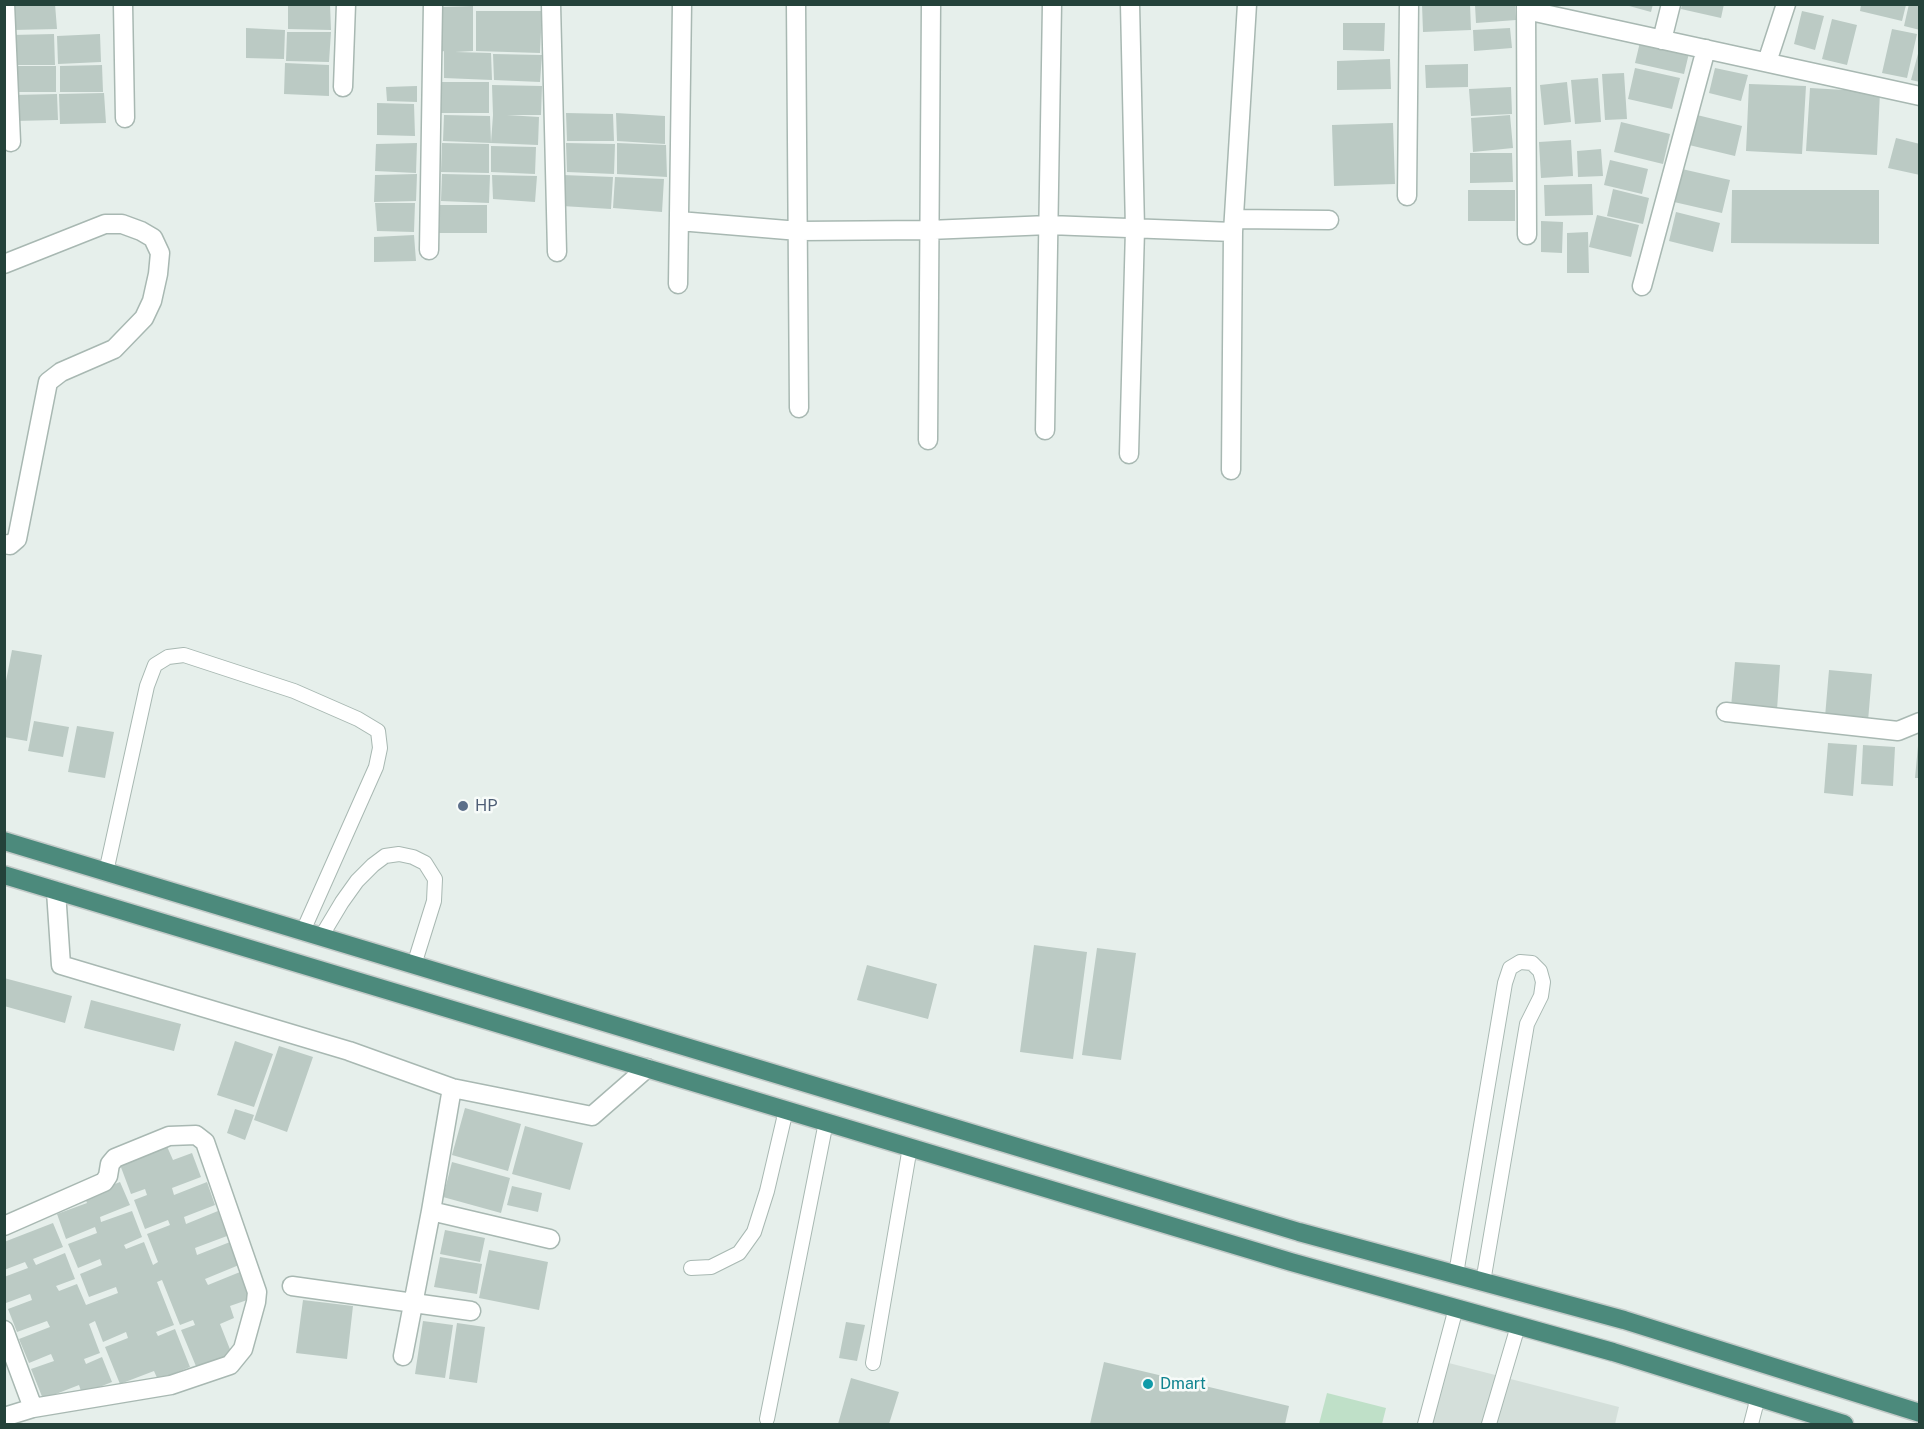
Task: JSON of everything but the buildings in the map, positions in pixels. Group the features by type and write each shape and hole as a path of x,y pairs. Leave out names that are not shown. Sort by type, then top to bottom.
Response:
{"highway":[{"path":"4,841 1299,1232 1624,1320 1920,1413"},
{"path":"4,875 1280,1258 1613,1352 1758,1397 1809,1419 1844,1425"}],"street":[{"path":"5,4 11,142"},
{"path":"123,4 125,118"},
{"path":"343,87 346,4"},
{"path":"429,250 433,4"},
{"path":"551,4 557,252"},
{"path":"678,284 682,4"},
{"path":"796,4 799,408"},
{"path":"928,440 931,4"},
{"path":"1045,430 1052,4"},
{"path":"1129,454 1135,229 1130,4"},
{"path":"1231,470 1234,225 1247,4"},
{"path":"1407,196 1409,4"},
{"path":"1662,40 1671,4"},
{"path":"1767,62 1786,4"},
{"path":"1527,235 1526,7 1662,40 1920,96"},
{"path":"1642,286 1706,49"},
{"path":"679,221 799,231 930,230 1049,225 1135,229 1329,220"},
{"path":"4,264 105,224 122,224 141,231 153,238 160,253 152,301 144,318 114,349 61,372 48,382 17,539 10,545 4,544"},
{"path":"1726,712 1898,731 1920,722"},
{"path":"56,891 61,966 338,1048 452,1088 592,1116 647,1068"},
{"path":"403,1356 452,1088"},
{"path":"4,1226 104,1182 108,1176 110,1164 115,1158 169,1136 196,1135 205,1142 257,1293 243,1349 230,1365 171,1385 33,1408 4,1417"},
{"path":"431,1211 550,1239"},
{"path":"292,1286 471,1311"},
{"path":"4,1330 33,1408"}],"lane":[{"path":"106,872 147,686 155,665 168,657 184,655 294,691 358,719 378,731 380,748 376,767 303,931"},
{"path":"321,937 357,880 373,865 385,856 399,854 413,857 426,863 435,879 434,901 414,965"},
{"path":"1455,1274 1505,983 1510,968 1520,962 1532,963 1539,971 1543,982 1541,996 1527,1024 1483,1282"},
{"path":"691,1268 711,1267 739,1253 754,1232 767,1191 786,1110"},
{"path":"767,1419 826,1122"},
{"path":"873,1363 910,1147"},
{"path":"1425,1425 1456,1308"},
{"path":"1489,1425 1518,1326"},
{"path":"1750,1425 1758,1397"}],"shaded area":[{"path":"1441,1361 1619,1407 1615,1424 1425,1424"}],"green space":[{"path":"1327,1393 1386,1408 1382,1424 1319,1424"}],"place":[{"name":"HP","path":"463,806"},
{"name":"Dmart","path":"1148,1384"}]}
